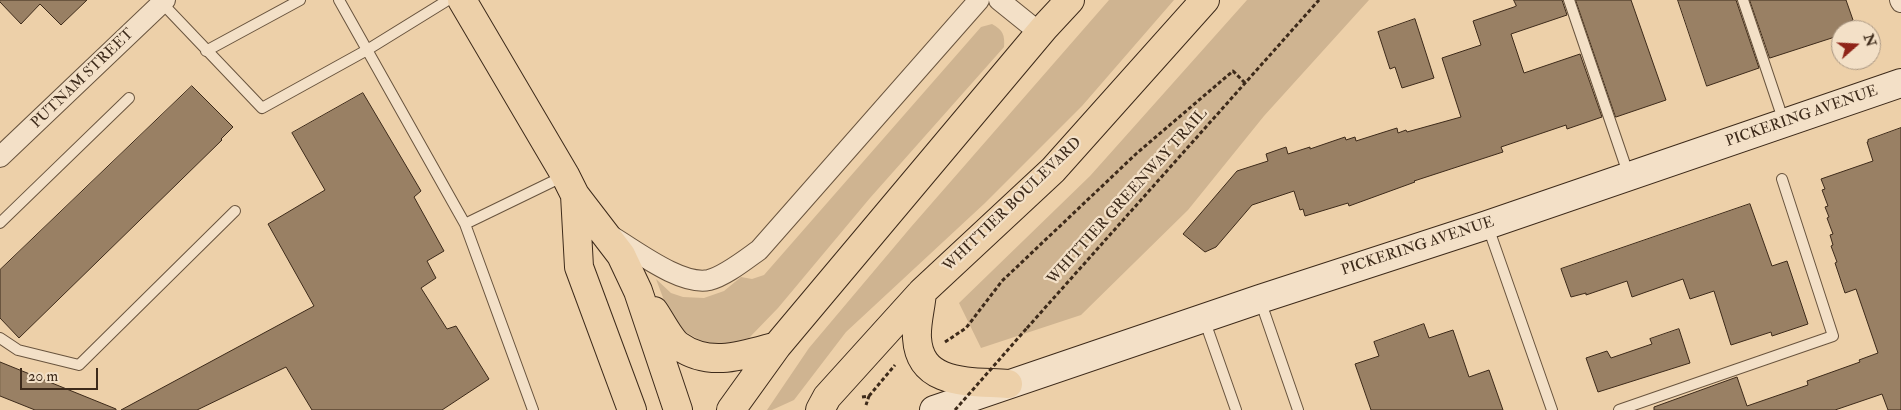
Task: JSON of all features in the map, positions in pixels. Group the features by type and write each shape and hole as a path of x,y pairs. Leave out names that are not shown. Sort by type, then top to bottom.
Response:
{"main road":[{"path":"462,0 570,185 621,255 638,291 678,410"},
{"path":"731,410 778,346 1040,33 1070,0"},
{"name":"WHITTIER BOULEVARD","path":"820,410 827,397 922,292 1053,170 1205,0"},
{"path":"570,185 579,267 632,410"},
{"path":"638,291 678,345 704,358 736,357 778,346"},
{"path":"922,292 917,336 920,354 931,370 946,378 1008,384"}],"street":[{"path":"601,230 674,274 690,280 709,280 735,267 759,250 979,0"},
{"path":"999,0 1040,33"},
{"name":"PUTNAM STREET","path":"0,157 164,1"},
{"name":"PICKERING AVENUE","path":"934,410 1260,299 1487,225 1901,83"}],"lane":[{"path":"206,51 300,0"},
{"path":"338,0 465,224 533,410"},
{"path":"164,1 206,51 262,108 367,50 448,0"},
{"path":"1569,0 1629,176"},
{"path":"1743,0 1785,123"},
{"path":"0,223 129,98"},
{"path":"1619,410 1833,336 1782,179"},
{"path":"465,224 570,185"},
{"path":"0,338 18,350 79,365 235,211"},
{"path":"1487,225 1552,410"},
{"path":"1260,299 1298,410"},
{"path":"1204,318 1236,410"}],"path":[{"name":"WHITTIER GREENWAY TRAIL","path":"956,410 1318,0"},
{"path":"938,347 966,328 1002,281 1137,153 1232,71 1245,83"},
{"path":"866,405 869,396 900,359"},
{"path":"859,398 869,396"}],"shaded area":[{"path":"1109,0 1174,0 1082,106 985,203 846,332 794,400 772,410 767,410 809,348 911,227"},
{"path":"1247,0 1369,0 1264,116 1188,210 1081,315 981,348 959,303 1090,176"},
{"path":"992,24 999,28 1002,33 1004,47 870,198 778,308 749,338 728,344 705,343 682,330 668,311 656,279 671,293 683,297 704,298 724,291 741,277 752,279 764,275 981,27"}],"building":[{"path":"0,0 87,0 61,25 40,4 21,24"},
{"path":"1514,0 1562,0 1567,15 1511,34 1524,73 1580,54 1602,117 1567,129 1566,125 1501,147 1503,152 1414,181 1349,206 1348,203 1305,216 1303,209 1300,210 1294,191 1252,205 1216,247 1205,252 1183,234 1237,171 1268,161 1266,154 1286,147 1288,154 1345,137 1346,140 1355,137 1356,141 1397,128 1398,133 1406,130 1407,132 1461,117 1442,58 1481,45 1473,21 1516,6"},
{"path":"1576,0 1631,0 1666,100 1616,117"},
{"path":"1678,0 1736,0 1759,68 1707,86"},
{"path":"1750,0 1846,0 1853,20 1831,20 1831,38 1770,58"},
{"path":"1415,19 1434,78 1402,88 1395,67 1390,69 1378,32"},
{"path":"192,86 233,127 222,140 19,338 0,318 0,270"},
{"path":"363,93 421,191 414,197 444,251 427,261 436,278 421,288 447,329 456,326 489,379 442,410 312,410 286,367 197,410 121,410 314,306 268,224 325,190 292,133"},
{"path":"1901,128 1901,410 1888,410 1882,394 1835,410 1654,410 1654,407 1737,377 1747,406 1808,385 1807,381 1860,362 1859,360 1878,353 1856,289 1845,293 1835,263 1837,262 1831,246 1833,245 1830,235 1833,234 1827,218 1829,217 1825,207 1828,206 1822,190 1825,189 1821,179 1873,161 1868,140"},
{"path":"1750,204 1772,266 1787,261 1808,324 1772,336 1771,332 1731,345 1714,291 1690,299 1683,279 1632,297 1627,281 1586,295 1586,293 1571,297 1561,269"},
{"path":"1424,324 1429,338 1453,330 1469,377 1489,370 1503,410 1371,410 1355,364 1379,356 1374,342"},
{"path":"1679,329 1690,363 1598,392 1586,358 1607,351 1611,358 1652,344 1650,339"},
{"path":"0,362 116,410 35,410 0,396"}]}
